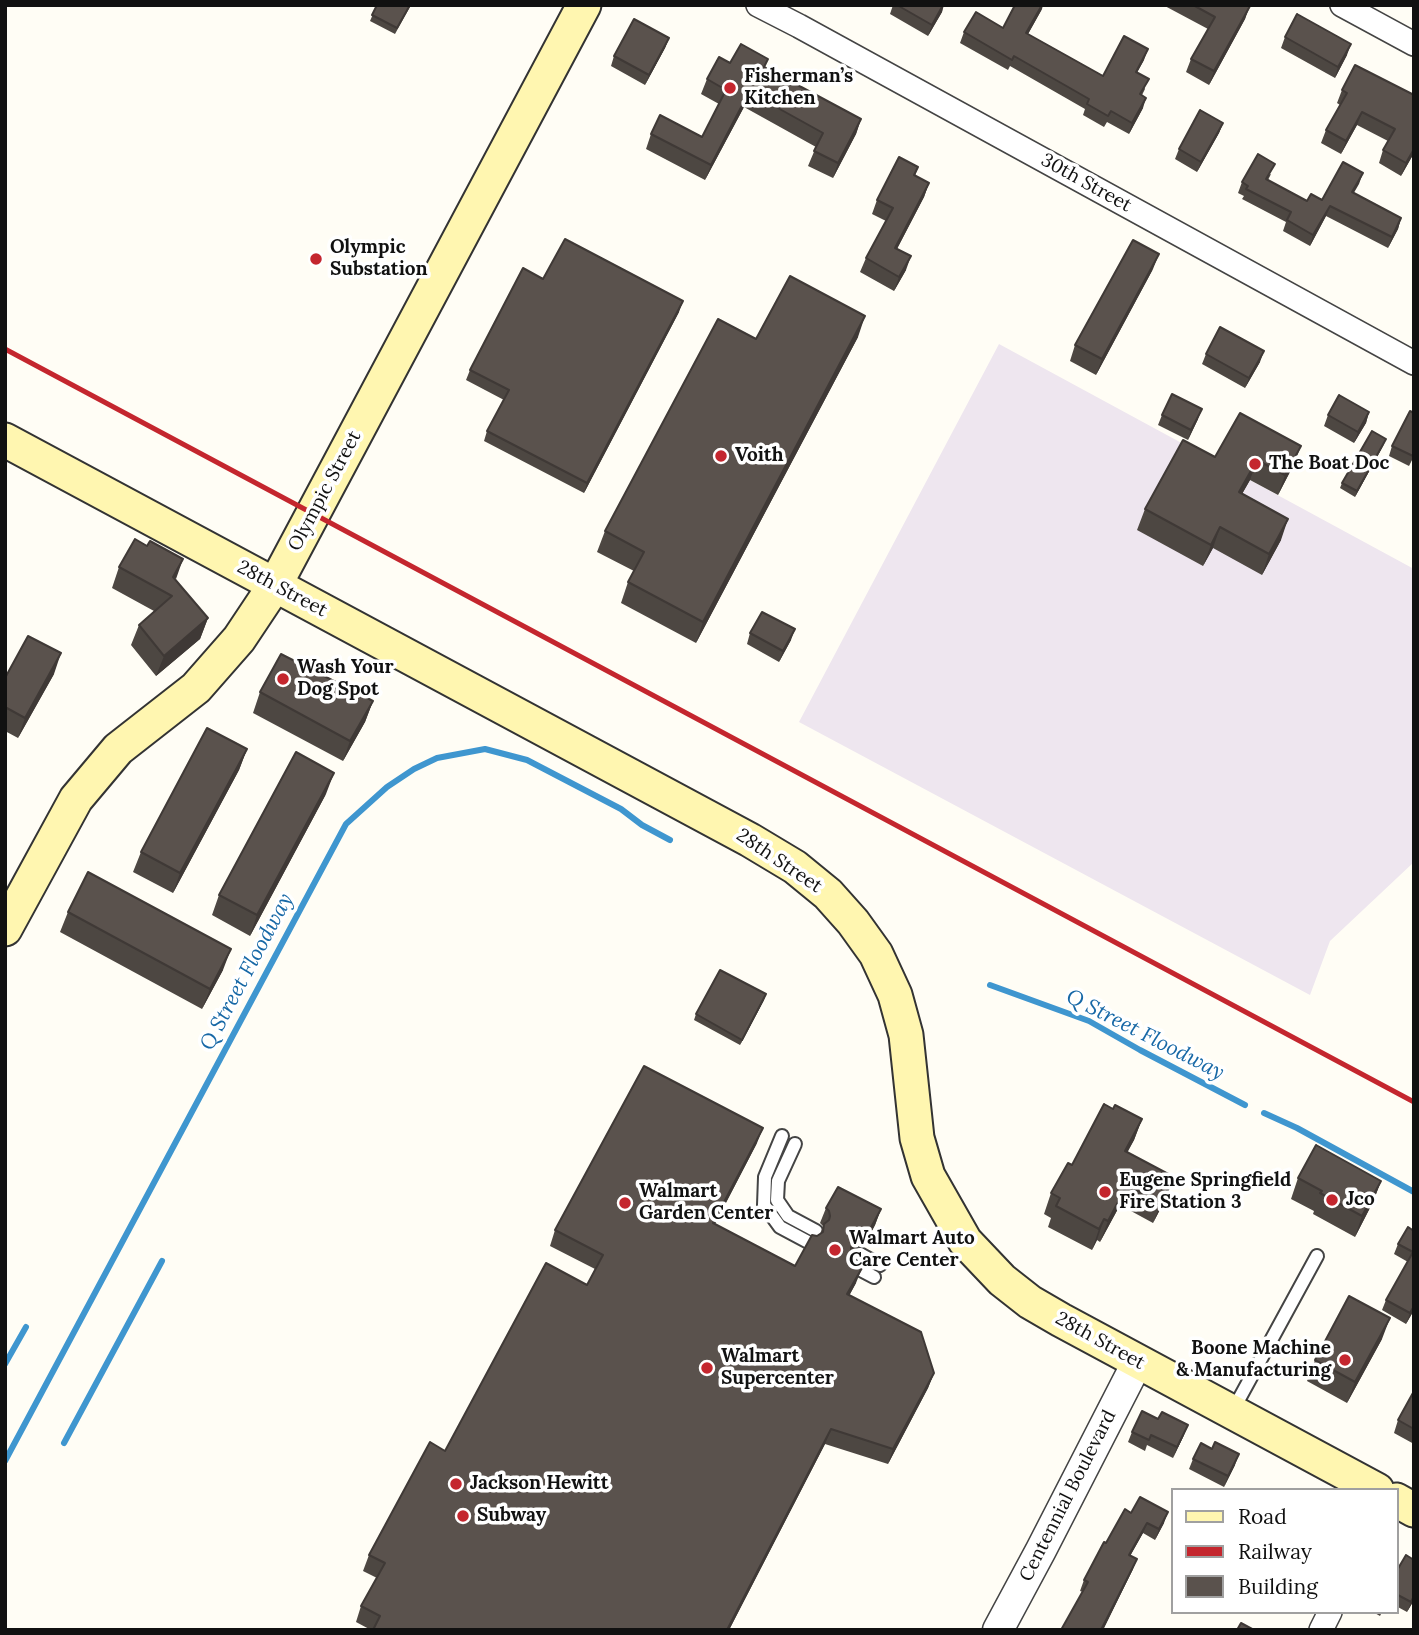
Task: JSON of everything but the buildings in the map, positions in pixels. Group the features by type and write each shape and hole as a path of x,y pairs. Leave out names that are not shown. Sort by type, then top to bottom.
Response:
{"main road":[{"name":"Olympic Street","path":"5,929 76,799 118,749 195,688 239,639 275,585 584,5"},
{"name":"28th Street","path":"5,440 750,839 795,867 828,894 853,922 876,954 895,995 906,1035 918,1138 928,1176 965,1241 1002,1280 1061,1320 1373,1488"},
{"path":"1398,1501 1414,1510"}],"street":[{"name":"30th Street","path":"758,5 1414,363"},
{"path":"1342,5 1414,44"},
{"name":"Centennial Boulevard","path":"998,1630 1138,1361"},
{"path":"1321,1630 1329,1614"}],"lane":[{"path":"782,1136 765,1177 764,1205 780,1227 810,1243"},
{"path":"795,1144 778,1181 777,1200 788,1216 816,1231"},
{"path":"860,1254 880,1265"},
{"path":"1232,1412 1317,1256"},
{"path":"853,1266 874,1277"}],"shaded area":[{"path":"999,344 1414,569 1414,862 1330,941 1310,995 799,722"}],"waterway":[{"name":"Q Street Floodway","path":"5,1461 346,824 387,787 414,769 437,758 485,749 527,760 621,809 642,825 670,840"},
{"name":"Q Street Floodway","path":"990,985 1089,1021 1245,1105"},
{"name":"Q Street Floodway","path":"1264,1113 1297,1128 1414,1192"},
{"path":"64,1443 162,1261"},
{"path":"5,1364 26,1327"}],"railway":[{"path":"5,349 1414,1102"}],"place":[{"name":"Fisherman’s Kitchen","path":"730,88"},
{"name":"Olympic Substation","path":"316,259"},
{"name":"Voith","path":"721,456"},
{"name":"The Boat Doc","path":"1255,464"},
{"name":"Wash Your Dog Spot","path":"283,679"},
{"name":"Eugene Springfield Fire Station 3","path":"1105,1192"},
{"name":"Jco","path":"1332,1200"},
{"name":"Walmart Garden Center","path":"625,1203"},
{"name":"Walmart Auto Care Center","path":"835,1250"},
{"name":"Boone Machine & Manufacturing","path":"1345,1360"},
{"name":"Walmart Supercenter","path":"707,1368"},
{"name":"Jackson Hewitt","path":"456,1484"},
{"name":"Subway","path":"463,1516"}]}
